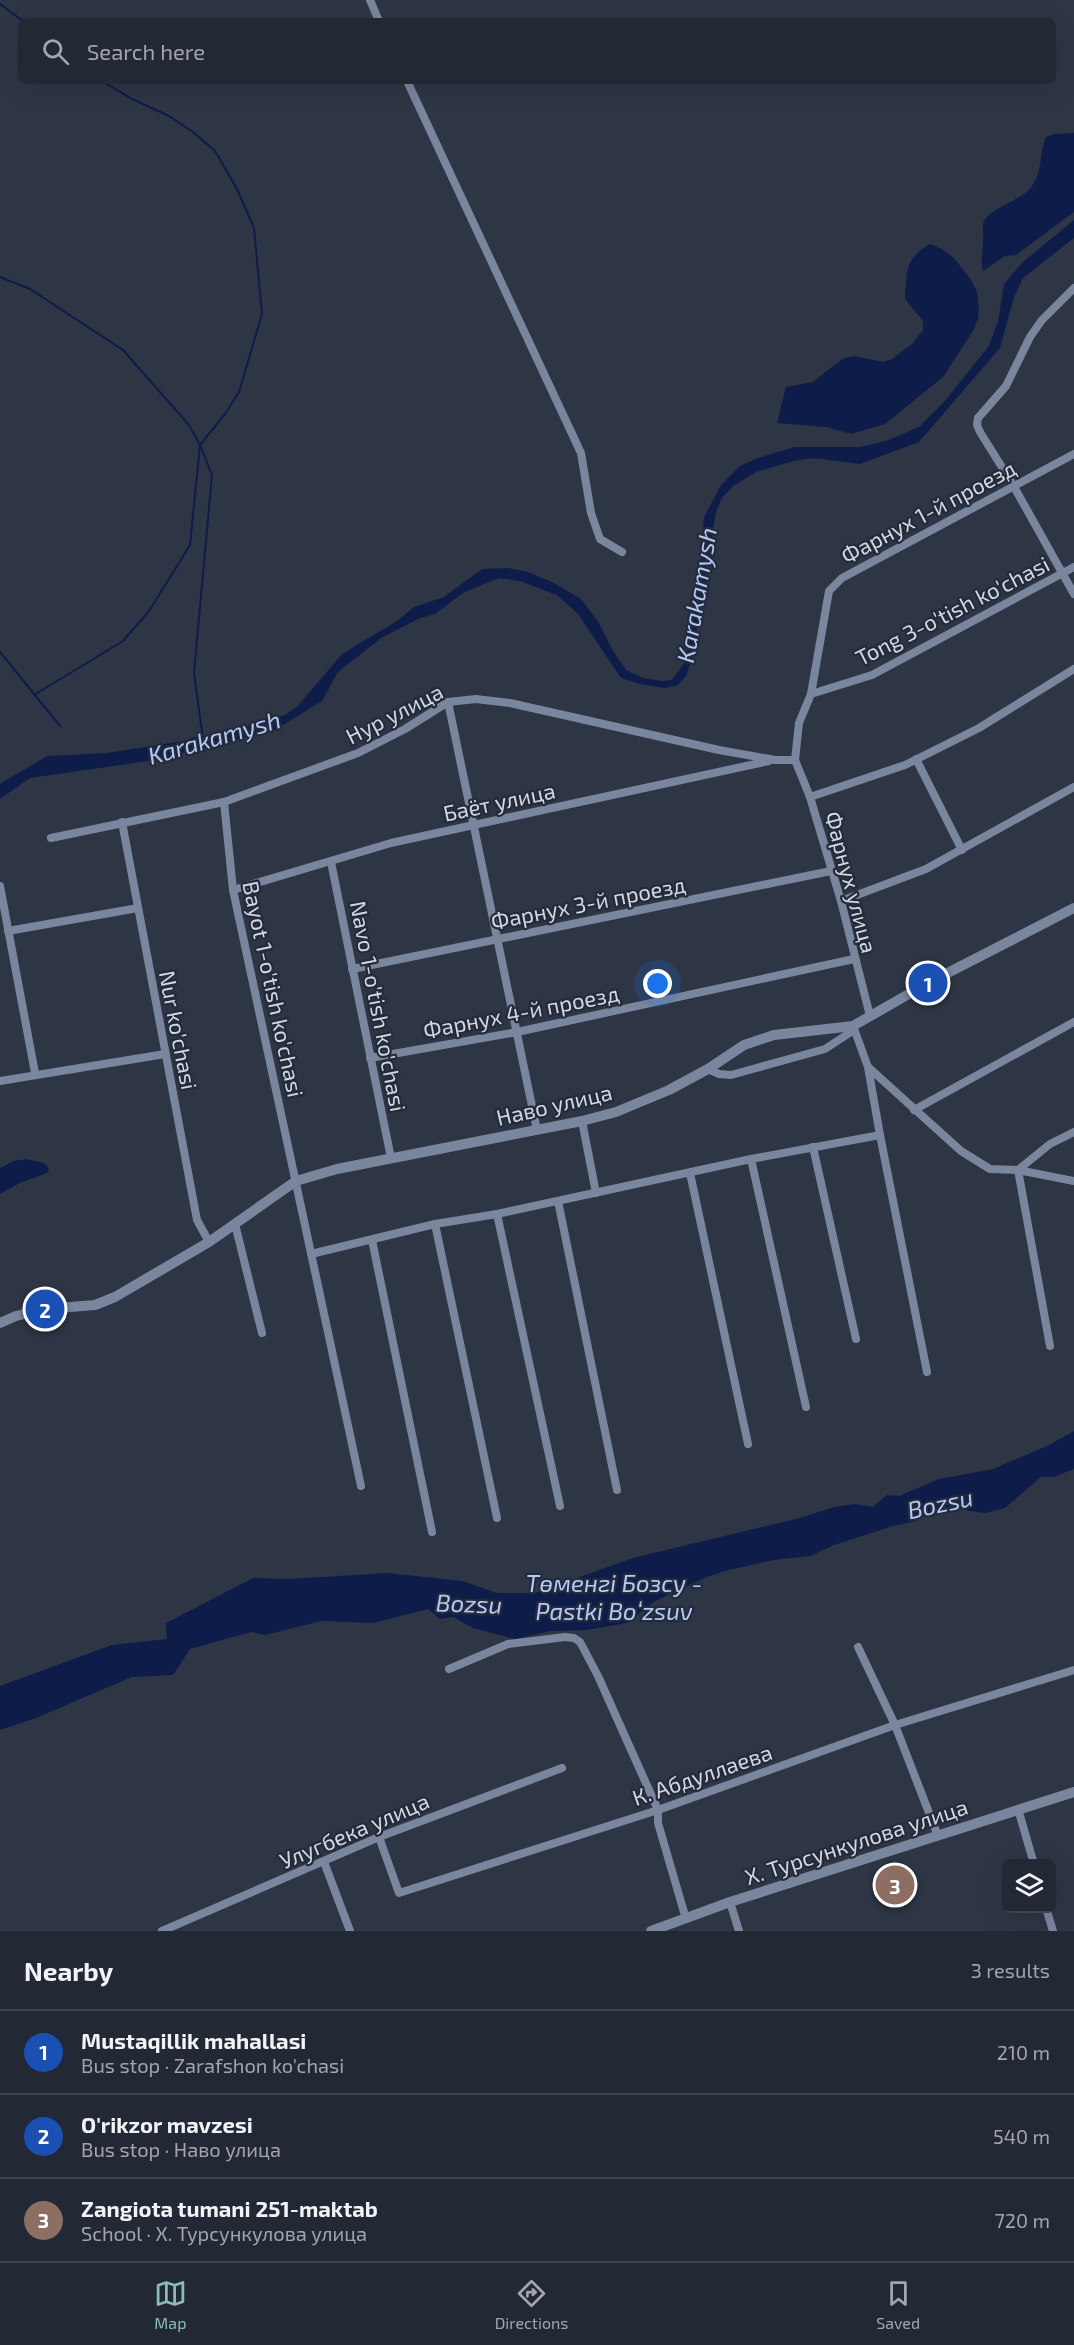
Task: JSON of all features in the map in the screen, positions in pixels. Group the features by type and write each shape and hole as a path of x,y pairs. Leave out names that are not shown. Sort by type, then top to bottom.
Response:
{"street":[{"path":"370,0 379,18"},
{"path":"408,84 581,453 591,513 600,539 622,552"},
{"path":"1074,288 1042,320 1030,337 1006,386 978,418 977,425 1074,594"},
{"name":"Фарнух 1-й проезд","path":"795,760 799,723 811,694 829,591 842,578 1074,454"},
{"name":"Tong 3-o'tish ko'chasi","path":"811,694 872,675 1074,567"},
{"path":"810,797 916,759 979,728 1074,669"},
{"name":"Нур улица","path":"51,838 224,802 358,753 405,729 448,702 476,699 510,703 719,750 775,760 795,760"},
{"path":"448,702 537,1130"},
{"path":"916,759 962,850"},
{"name":"Баёт улица","path":"233,890 391,843 775,760"},
{"name":"Фарнух улица","path":"795,760 810,797 841,901 870,1016"},
{"path":"841,901 926,869 1074,787"},
{"name":"Bayot 1-o'tish ko'chasi","path":"224,802 233,890 361,1486"},
{"name":"Nur ko'chasi","path":"122,822 197,1220 208,1242"},
{"name":"Navo 1-o'tish ko'chasi","path":"331,862 391,1158"},
{"name":"Фарнух 3-й проезд","path":"352,969 831,871"},
{"path":"0,886 35,1073"},
{"path":"9,931 138,908"},
{"path":"708,1069 719,1074 731,1075 825,1049 870,1016 928,983 1074,908"},
{"name":"Фарнух 4-й проезд","path":"370,1058 517,1032 854,959"},
{"path":"914,1110 1074,1022"},
{"path":"854,1028 868,1067 927,1372"},
{"name":"Наво улица","path":"0,1323 16,1316 45,1309 95,1305 115,1297 208,1242 296,1181 337,1169 582,1121 616,1112 669,1090 708,1069 744,1045 774,1035 854,1028"},
{"path":"0,1081 35,1073 165,1054"},
{"path":"868,1067 961,1151 990,1169 1018,1170 1074,1180"},
{"path":"582,1121 596,1192"},
{"path":"1018,1170 1050,1144 1074,1132"},
{"path":"311,1254 435,1224 497,1214 751,1159 880,1135"},
{"path":"813,1147 856,1339"},
{"path":"751,1159 806,1407"},
{"path":"1018,1170 1050,1346"},
{"path":"690,1173 748,1444"},
{"path":"558,1201 617,1490"},
{"path":"497,1214 560,1506"},
{"path":"235,1224 262,1333"},
{"path":"435,1224 497,1518"},
{"path":"372,1240 432,1532"},
{"path":"449,1669 508,1644 565,1637 574,1638 580,1642 598,1676 658,1810 658,1823 686,1919"},
{"path":"858,1647 896,1725 938,1836"},
{"name":"К. Абдуллаева","path":"379,1837 399,1893 658,1810 896,1725 1074,1670"},
{"name":"Улугбека улица","path":"162,1931 379,1837 562,1768"},
{"name":"Х. Турсункулова улица","path":"651,1931 730,1902 1074,1792"},
{"path":"1018,1809 1033,1859"},
{"path":"324,1862 350,1931"},
{"path":"730,1902 739,1931"},
{"path":"1048,1913 1053,1931"}],"water":[{"path":"1074,133 1074,212 1016,255 1005,256 983,271 985,219 996,209 1027,192 1032,186 1038,174 1046,137"},
{"name":"Karakamysh","path":"1074,220 1074,238 1023,278 1014,297 1000,348 919,442 860,464 814,458 793,461 756,472 733,486 722,498 716,512 691,662 686,676 678,685 665,688 621,678 578,614 557,595 520,581 499,578 463,593 435,614 420,618 381,638 338,672 322,701 275,730 148,761 30,778 0,799 0,784 47,756 107,753 184,741 194,737 214,736 285,715 297,707 342,654 397,621 414,607 444,597 482,569 508,568 528,572 554,583 581,599 599,623 613,651 626,670 643,678 672,680 684,663 687,651 685,637 700,568 704,517 721,485 740,466 794,447 860,447 886,441 919,427 944,402 989,346 998,321 1004,284 1023,262"},
{"path":"930,244 954,258 969,277 977,291 979,307 978,319 973,331 943,377 885,424 851,434 826,427 777,423 786,387 813,382 842,359 854,356 883,362 892,359 912,344 923,330 923,321 905,299 907,274 915,255"},
{"path":"26,1159 44,1163 49,1168 47,1173 20,1183 0,1194 0,1168 14,1161"},
{"name":"Төменгі Бозсу - Pastki Boʻzsuv","path":"1074,1431 1074,1469 1054,1477 1041,1477 1005,1508 985,1513 940,1506 916,1521 834,1545 810,1556 773,1560 725,1571 655,1601 627,1623 586,1630 551,1631 515,1639 473,1628 454,1617 440,1619 428,1609 373,1623 321,1621 265,1635 251,1632 190,1649 173,1675 132,1677 36,1718 0,1730 0,1686 112,1645 167,1639 166,1623 253,1578 289,1579 388,1573 462,1581 497,1593 535,1593 633,1558 800,1518 834,1507 855,1504 873,1507 887,1495 899,1496 939,1479 993,1469 1047,1446"}],"waterway":[{"path":"0,4 19,18"},
{"path":"34,695 123,641 149,611 190,545 200,445 239,392 262,314 254,228 237,189 215,151 169,116 132,99 107,84"},
{"name":"Karakamysh","path":"0,277 30,289 123,350 189,425 200,445 212,475 194,673 203,739"},
{"path":"0,652 60,726"}],"place":[{"name":"Mustaqillik mahallasi","path":"928,983"},
{"name":"O'rikzor mavzesi","path":"45,1309"},
{"name":"Zangiota tumani 251-maktab","path":"895,1885"}],"water label":[{"name":"Bozsu","path":"940,1503"},
{"name":"Bozsu","path":"469,1603"}]}
